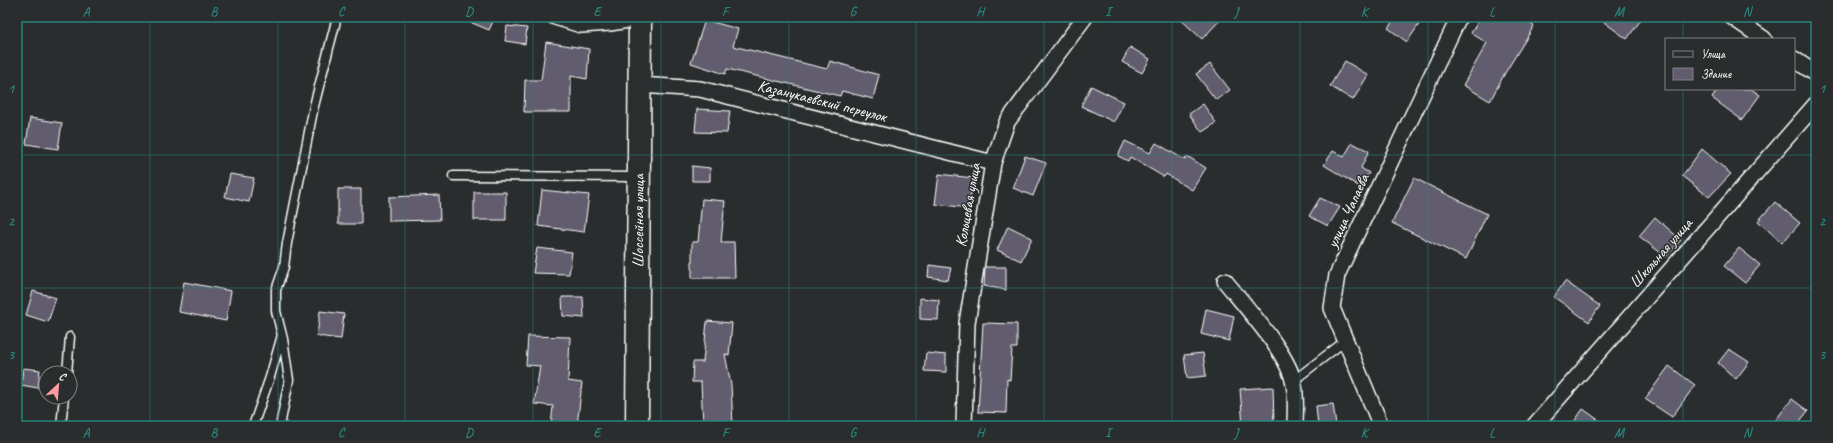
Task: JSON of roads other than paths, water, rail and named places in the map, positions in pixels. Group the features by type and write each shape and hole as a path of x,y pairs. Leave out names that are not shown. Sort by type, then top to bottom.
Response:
{"street":[{"path":"555,17 581,25 610,23 640,18"},
{"name":"Кольцевая улица","path":"964,426 967,322 993,163 1007,122 1085,17"},
{"name":"улица Чапаева","path":"1381,426 1332,308 1337,275 1459,17"},
{"path":"1732,17 1763,38"},
{"name":"Шоссейная улица","path":"637,426 640,18"},
{"path":"1795,60 1816,74"},
{"name":"Казанукаевский переулок","path":"640,85 700,89 993,163"},
{"name":"Школьная улица","path":"1534,426 1816,104"},
{"path":"1225,281 1268,336 1289,369 1294,381 1295,426"}],"lane":[{"path":"281,421 289,380 282,334 276,311 276,290 284,267 287,243 314,106 337,17"},
{"path":"453,176 639,177"},
{"path":"253,426 270,377 282,334"},
{"path":"68,365 70,337"},
{"path":"1294,381 1345,341"},
{"path":"61,426 63,405"}]}
